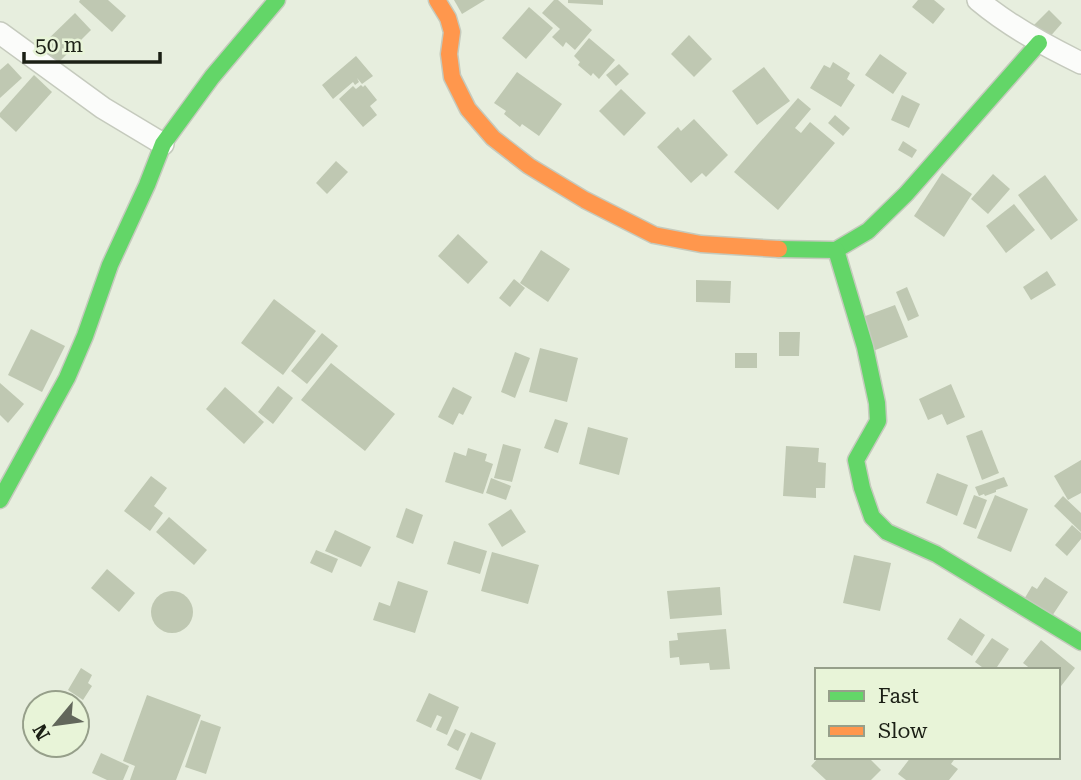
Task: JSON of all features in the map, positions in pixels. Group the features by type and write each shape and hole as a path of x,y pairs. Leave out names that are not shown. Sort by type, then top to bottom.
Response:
{"street":[{"path":"0,500 67,378 110,265 147,186 163,144 212,77 276,0"},
{"path":"437,0 449,18 452,32 449,54 452,77 468,109 493,138 529,166 585,200 654,235 701,244 836,250 868,231 906,194 1040,43"},
{"path":"978,0 998,17 1040,43 1081,63"},
{"path":"0,33 103,108 163,144"},
{"path":"836,250 865,347 877,403 878,421 856,460 872,517 887,532 936,554 1081,642"}],"building":[{"path":"108,0 126,16 112,32 79,2"},
{"path":"454,0 485,0 462,14"},
{"path":"554,0 558,0 592,30 575,50 566,42 563,47 552,37 560,29 542,13"},
{"path":"568,0 603,0 603,5 568,3"},
{"path":"918,0 934,0 945,9 933,24 912,7"},
{"path":"529,7 553,28 526,59 502,38"},
{"path":"1049,10 1062,23 1048,39 1034,25"},
{"path":"75,13 91,30 57,64 40,47"},
{"path":"689,35 712,59 694,77 671,54"},
{"path":"589,38 615,60 599,79 578,65 580,62 574,56"},
{"path":"880,54 907,73 893,94 865,75"},
{"path":"356,56 373,76 362,84 357,78 359,82 355,85 353,82 333,99 322,85"},
{"path":"833,62 850,73 847,79 855,85 841,107 810,88 824,65 830,68"},
{"path":"8,63 22,78 0,98 0,70"},
{"path":"619,64 629,74 616,86 606,75"},
{"path":"764,67 790,101 757,125 732,91"},
{"path":"517,72 562,104 539,136 522,124 520,127 504,114 506,111 494,103"},
{"path":"34,75 52,92 16,132 0,117 0,113"},
{"path":"365,85 377,100 370,106 377,115 363,127 339,99 353,86 356,89"},
{"path":"621,89 646,113 624,136 599,111"},
{"path":"902,95 920,104 909,128 891,120"},
{"path":"798,98 811,109 795,128 801,133 810,122 835,143 778,210 734,172"},
{"path":"835,115 850,128 843,136 828,123"},
{"path":"694,119 728,155 706,177 702,173 691,183 657,147 678,127 681,131"},
{"path":"903,141 917,150 912,158 898,150"},
{"path":"336,161 348,172 327,194 316,183"},
{"path":"942,173 972,194 944,237 914,216"},
{"path":"993,174 1010,189 988,214 971,199"},
{"path":"1045,175 1078,220 1051,240 1018,195"},
{"path":"1014,204 1035,230 1006,253 986,226"},
{"path":"458,234 488,262 468,284 438,256"},
{"path":"541,250 570,269 548,302 520,283"},
{"path":"1047,271 1056,285 1031,300 1023,287"},
{"path":"514,279 525,288 510,307 499,298"},
{"path":"696,280 731,281 730,303 696,302"},
{"path":"907,287 919,316 908,321 896,292"},
{"path":"274,299 316,331 283,375 241,343"},
{"path":"895,305 908,337 873,351 860,318"},
{"path":"31,329 65,346 42,392 8,375"},
{"path":"779,332 800,332 799,356 779,356"},
{"path":"322,333 338,346 307,384 291,371"},
{"path":"540,348 578,358 567,402 529,392"},
{"path":"515,352 530,358 515,398 501,392"},
{"path":"735,353 757,353 757,368 735,368"},
{"path":"331,363 395,414 365,451 301,400"},
{"path":"0,383 24,404 8,423 0,415"},
{"path":"951,384 965,417 947,425 942,414 928,420 919,399"},
{"path":"278,386 293,398 273,424 258,412"},
{"path":"225,387 264,422 244,444 206,409"},
{"path":"453,387 472,397 463,415 459,413 453,425 438,417"},
{"path":"555,419 568,423 558,453 544,448"},
{"path":"588,427 628,438 619,475 579,464"},
{"path":"982,430 999,473 982,480 966,436"},
{"path":"503,444 521,449 512,482 494,478"},
{"path":"786,446 819,448 818,462 826,463 825,488 816,488 816,498 783,496"},
{"path":"468,448 487,454 485,461 493,464 483,494 445,482 454,452 466,456"},
{"path":"1081,460 1081,493 1068,500 1054,476"},
{"path":"937,473 968,485 957,516 926,503"},
{"path":"151,476 167,488 154,506 163,513 150,531 124,511"},
{"path":"1004,477 1008,486 979,496 975,487"},
{"path":"491,478 511,486 506,500 486,493"},
{"path":"974,495 987,500 976,529 963,524"},
{"path":"995,495 1028,509 1011,552 977,538"},
{"path":"1063,496 1081,513 1081,532 1054,506"},
{"path":"406,508 423,515 413,544 396,537"},
{"path":"511,509 526,532 502,547 488,524"},
{"path":"169,517 207,550 194,565 156,532"},
{"path":"1072,525 1081,533 1081,539 1067,556 1055,545"},
{"path":"335,530 371,547 361,567 325,551"},
{"path":"454,541 487,551 480,574 447,564"},
{"path":"316,550 338,559 332,573 310,563"},
{"path":"492,552 539,565 528,604 481,591"},
{"path":"854,555 891,563 880,611 843,603"},
{"path":"107,569 135,593 119,612 91,588"},
{"path":"1045,577 1068,592 1050,619 1023,601 1032,586 1037,589"},
{"path":"398,581 428,591 415,633 373,620 379,602 390,606"},
{"path":"720,587 722,615 670,619 667,591"},
{"path":"172,591 187,597 193,612 187,627 172,633 157,627 151,612 157,597"},
{"path":"960,618 985,635 972,656 947,639"},
{"path":"726,629 730,669 710,670 709,663 680,665 679,657 670,658 669,641 678,640 677,633"},
{"path":"992,638 1009,649 996,668 983,668 975,662"},
{"path":"1041,640 1075,668 1060,687 1060,668 1029,668 1023,663"},
{"path":"81,668 92,675 88,683 92,686 90,689 69,689"},
{"path":"429,693 459,707 447,735 436,730 442,717 437,715 431,728 416,721"},
{"path":"147,695 201,715 176,780 130,780 135,766 123,761"},
{"path":"201,720 221,727 206,774 185,767"},
{"path":"455,729 466,734 458,751 447,745"},
{"path":"471,732 496,743 481,780 455,769"},
{"path":"101,753 129,766 123,780 107,780 92,773"},
{"path":"817,759 870,759 881,770 871,780 826,780 811,766"},
{"path":"909,759 955,759 951,764 958,769 949,780 906,780 898,774"}],"traffic: fast":[{"path":"0,500 67,378 110,265 163,144 212,77 277,0"},
{"path":"779,249 836,250 868,231 906,194 1039,43"},
{"path":"836,250 865,347 877,403 878,421 856,460 872,517 887,532 936,554 1081,642"}],"traffic: slow":[{"path":"437,0 448,18 452,32 449,54 452,77 468,109 493,138 529,166 585,200 654,235 701,244 779,249"}]}
